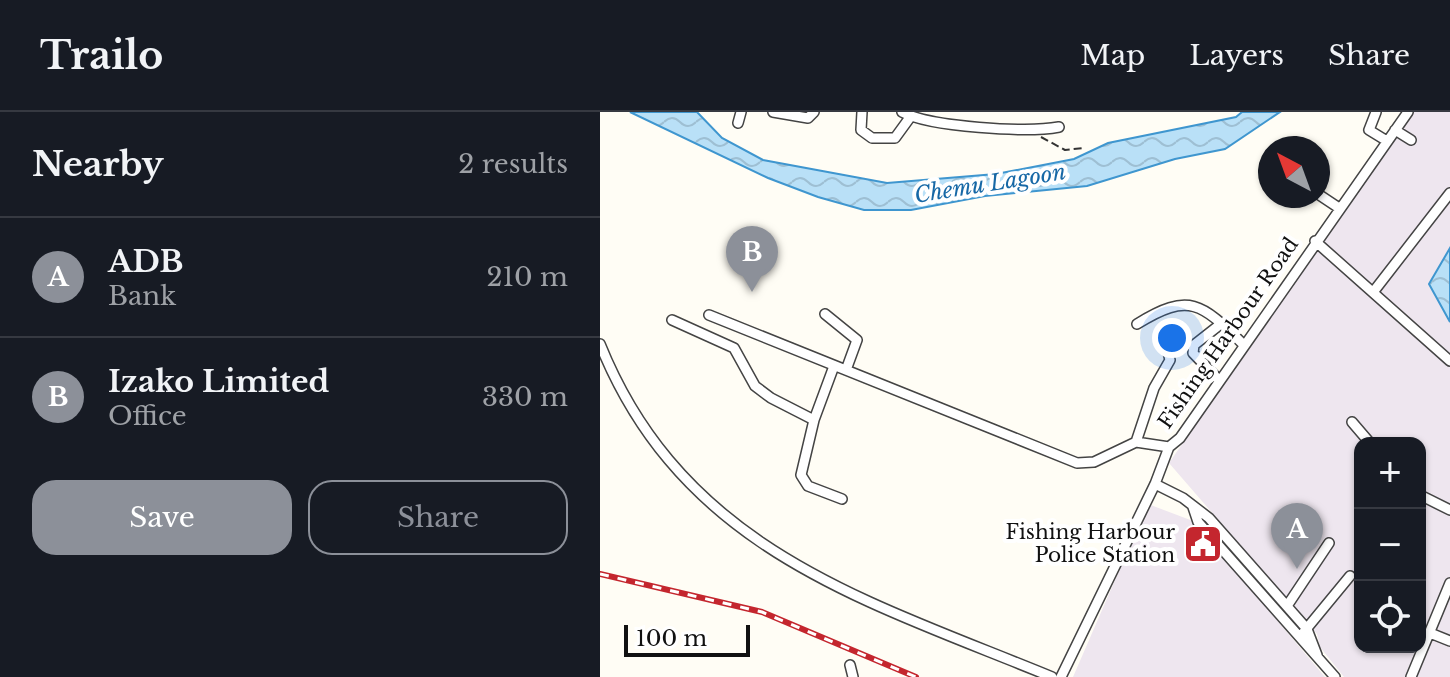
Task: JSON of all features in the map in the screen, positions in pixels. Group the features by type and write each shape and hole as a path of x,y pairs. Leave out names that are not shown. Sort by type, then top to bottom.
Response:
{"street":[{"path":"738,123 741,112"},
{"path":"773,112 808,118 814,112"},
{"path":"862,112 861,130 872,138 895,138 907,114 1026,130 1059,127"},
{"path":"1376,112 1368,125 1369,130 1387,141"},
{"name":"Fishing Harbour Road","path":"1061,677 1155,484 1169,447 1180,438 1408,112"},
{"path":"1395,130 1411,140"},
{"path":"1374,291 1450,193"},
{"path":"1330,202 1339,208"},
{"path":"1315,241 1450,361"},
{"path":"1137,324 1179,304 1203,308 1244,345"},
{"path":"825,314 857,340 846,370"},
{"path":"709,315 1077,463 1094,462 1136,442 1169,447"},
{"path":"672,320 734,348 755,386 771,398 814,420"},
{"path":"1219,380 1193,353 1194,345 1222,323"},
{"path":"600,344 641,422 660,450 715,509 772,553 837,588 1052,677"},
{"path":"1136,442 1154,388 1170,360 1166,344"},
{"path":"834,366 814,420 801,475 808,486 842,499"},
{"path":"1352,422 1365,437"},
{"path":"1155,484 1209,518 1307,629 1317,655"},
{"path":"1426,498 1450,510"},
{"path":"1193,507 1198,522 1298,639 1317,655 1335,677"},
{"path":"1287,606 1329,543"},
{"path":"1298,639 1350,576"},
{"path":"1411,677 1450,583"},
{"path":"1430,633 1450,641"},
{"path":"850,665 853,677"}],"path":[{"path":"1026,130 1056,147 1084,148"}],"shaded area":[{"path":"1413,112 1450,112 1450,248 1429,285 1450,322 1450,677 1344,677 1320,647 1317,634 1169,463"},
{"path":"1148,504 1193,521 1325,677 1073,677"}],"water":[{"name":"Chemu Lagoon","path":"630,112 697,112 722,138 763,160 887,183 996,174 1074,159 1108,143 1236,117 1242,112 1280,112 1225,149 1175,159 1087,186 985,196 911,210 864,210 768,178"},
{"path":"1450,248 1450,322 1429,284"}],"railway":[{"path":"600,574 762,612 916,677"}],"place":[{"name":"Izako Limited","path":"752,292"},
{"name":"Fishing Harbour Police Station","path":"1203,544"},
{"name":"ADB","path":"1297,569"}]}
